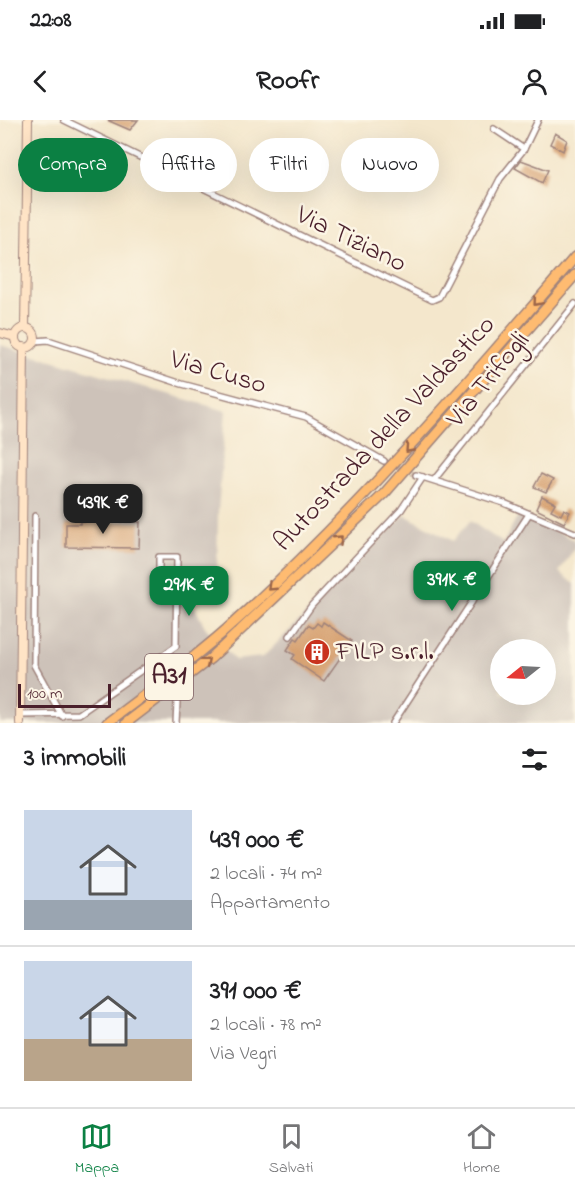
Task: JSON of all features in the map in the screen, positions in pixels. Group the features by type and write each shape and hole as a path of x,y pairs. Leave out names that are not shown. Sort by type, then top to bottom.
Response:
{"highway":[{"name":"Autostrada della Valdastico","path":"126,723 177,686 383,478 575,257"},
{"name":"Autostrada della Valdastico","path":"107,723 231,632 384,494 575,275"}],"main road":[{"path":"25,328 28,120"},
{"path":"15,337 20,329 25,328 33,332 34,341 24,347"},
{"path":"0,333 15,337 19,345 24,347"},
{"path":"20,719 24,347"}],"street":[{"name":"Via Tiziano","path":"64,120 432,300 439,297 505,170 524,149 538,120"},
{"path":"494,129 524,149"},
{"name":"Via Trifogli","path":"434,480 575,304"},
{"name":"Via Cuso","path":"34,341 48,340 182,384 306,417 384,461"},
{"path":"417,475 529,514 575,533"},
{"path":"290,636 312,605 401,510 423,477"},
{"path":"393,723 529,514"},
{"path":"35,516 34,665 62,716 60,723"},
{"path":"20,719 79,714 176,646 177,578 177,557 159,557 159,578 177,578"},
{"path":"176,723 177,702"}],"shaded area":[{"path":"0,345 226,411 218,511 217,573 192,602 205,627 235,660 263,657 405,515 453,541 470,521 503,543 519,514 575,540 575,547 559,572 575,584 575,723 0,723"}],"building":[{"path":"107,120 138,120 130,130"},
{"path":"555,133 567,140 563,151 550,144"},
{"path":"521,160 548,170 542,183 515,168"},
{"path":"541,474 553,480 546,492 534,487"},
{"path":"542,496 555,503 551,510 561,515 564,509 570,512 564,523 536,509"},
{"path":"80,521 140,522 139,548 66,547 66,524 80,524"},
{"name":"FILP s.r.l.","path":"323,622 352,641 324,681 292,659 295,655 287,650 295,638 298,640 308,625 313,628 317,623 321,626"}],"tunnel":[{"path":"384,461 416,475"}],"place":[{"name":"FILP s.r.l.","path":"317,652"}]}
